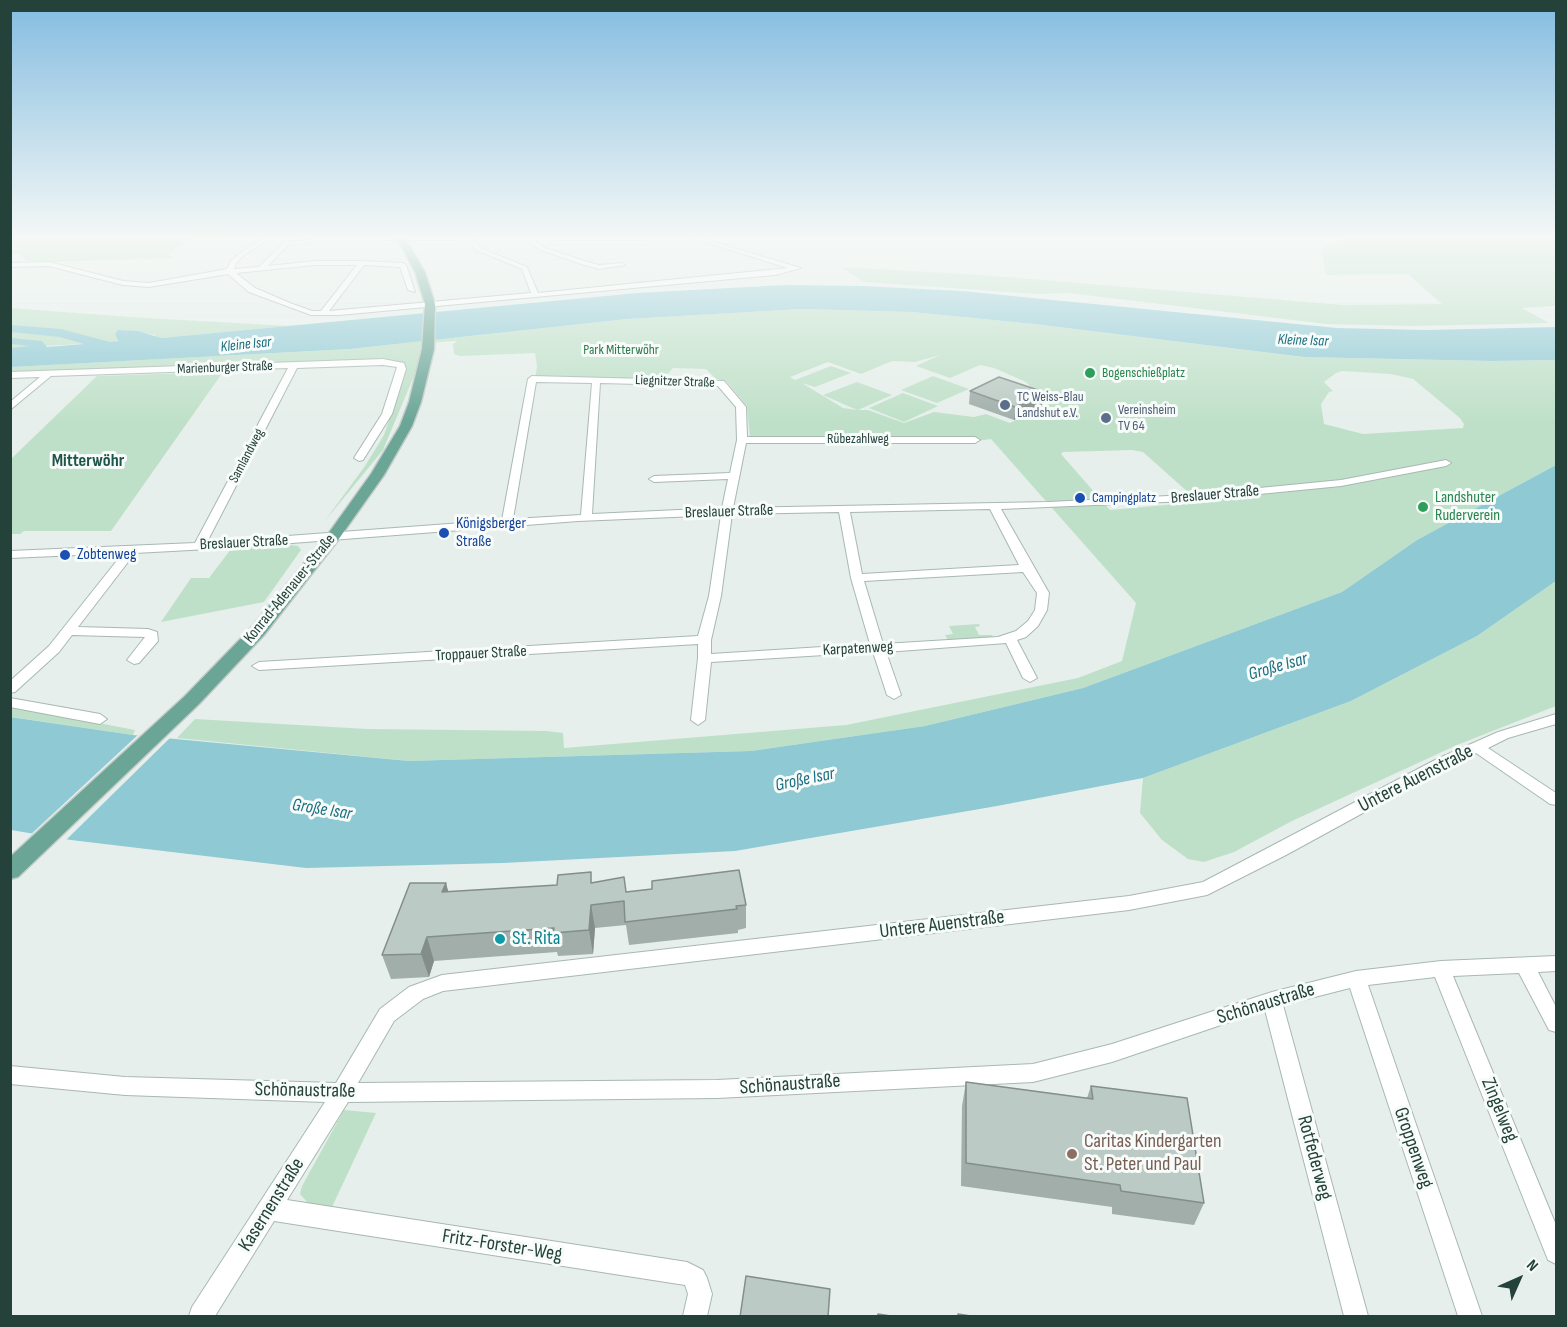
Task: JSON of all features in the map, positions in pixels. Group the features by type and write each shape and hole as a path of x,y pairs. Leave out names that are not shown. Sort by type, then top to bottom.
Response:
{"main road":[{"name":"Konrad-Adenauer-Straße","path":"16,866 199,692 258,631 333,537 377,475 406,426 415,402 428,349 428,300"}],"street":[{"path":"277,300 311,313 483,300"},
{"path":"323,313 334,300"},
{"name":"Marienburger Straße","path":"10,375 383,362 400,365 402,369 387,414 359,458"},
{"name":"Samlandweg","path":"199,546 294,365"},
{"path":"10,407 48,374"},
{"path":"586,518 596,379"},
{"name":"Liegnitzer Straße","path":"507,522 532,380 596,379 721,383 741,407 742,440 727,511 715,596 704,640 705,658 698,720"},
{"name":"Rübezahlweg","path":"742,440 975,440"},
{"name":"Breslauer Straße","path":"10,555 199,546 507,522 727,511 994,506 1188,498 1294,489 1371,479 1446,463"},
{"path":"654,479 734,476"},
{"path":"994,506 1026,568 1042,593 1041,610 1033,623 1021,634 1010,639 1030,678"},
{"path":"844,510 857,578 894,695"},
{"path":"10,689 54,649 70,631 133,548"},
{"path":"857,578 1026,568"},
{"path":"70,631 148,633 152,635 151,641 134,660"},
{"name":"Karpatenweg","path":"705,658 1010,639"},
{"name":"Troppauer Straße","path":"259,666 704,640"},
{"path":"10,702 100,719"},
{"name":"Untere Auenstraße","path":"342,1093 387,1015 416,993 442,983 1129,903 1207,888 1442,763 1503,735 1557,719"},
{"path":"1477,747 1557,800"},
{"name":"Schönaustraße","path":"10,1074 57,1081 125,1086 342,1093 717,1089 1033,1073 1112,1053 1272,1000 1356,979 1441,969 1557,964"},
{"path":"1524,965 1557,1024"},
{"name":"Zingelweg","path":"1441,969 1557,1252"},
{"name":"Groppenweg","path":"1356,979 1470,1317"},
{"name":"Rotfederweg","path":"1272,1000 1356,1317"},
{"name":"Kasernenstraße","path":"201,1317 342,1093"},
{"name":"Fritz-Forster-Weg","path":"269,1209 687,1274 695,1278 699,1294 695,1317"}],"green space":[{"path":"1126,300 1282,300 1343,305 1442,304 1437,300 1556,300 1556,306 1522,308 1549,323 1413,326 1326,324"},
{"path":"10,308 290,326 161,338 123,330 115,333 119,338 115,342 11,348"},
{"name":"Park Mitterwöhr","path":"802,309 912,312 1034,324 1304,357 1556,360 1556,465 1417,540 1342,592 1083,688 925,726 751,751 409,761 177,738 195,719 367,729 546,731 563,733 564,748 846,725 1078,678 1122,661 1136,603 991,439 976,441 750,438 747,406 726,381 716,379 706,369 673,368 664,378 535,379 537,366 535,353 460,356 454,354 453,344 457,341 424,343 424,352 383,450 324,522 365,466 384,435 405,374 403,368 393,363 11,375 10,367 350,349 627,319","holes":["940,355 916,366 950,378 980,365 994,368 1026,382 1046,404 1010,423 986,414 974,417 934,412 904,423 868,410 858,410 892,395 857,382 823,395 857,410 843,408 802,383 815,387 851,373 831,366 795,380 790,377 828,362 861,374 892,361 915,362","1342,371 1391,374 1413,379 1460,418 1464,424 1463,428 1363,434 1324,424 1321,404 1329,392 1333,391 1324,382","1132,450 1143,452 1199,502 1110,510 1061,454 1063,452"]},
{"path":"223,372 111,531 24,531 20,534 11,534 11,459 97,376"},
{"path":"933,376 969,389 937,403 901,390"},
{"path":"903,393 938,406 904,422 869,408"},
{"path":"298,546 301,550 264,602 161,622 191,578 209,578 231,549"},
{"path":"1556,581 1556,706 1457,745 1292,821 1234,852 1204,862 1188,859 1162,840 1140,813 1143,778 1351,701 1477,636"},
{"path":"979,624 980,626 975,627 979,635 992,635 993,637 948,640 945,635 953,634 949,626"},
{"path":"11,706 135,730 133,735 11,717"},
{"path":"344,1110 376,1113 332,1207 308,1203 300,1194 302,1186"}],"water":[{"name":"Kleine Isar","path":"564,300 1052,300 1337,328 1426,330 1556,327 1556,360 1304,357 1034,324 912,312 802,309 627,319 350,349 11,367 10,348 30,346 11,344 11,338 42,341 47,347 84,344 60,337 11,332 11,325 61,329 110,342 118,341 115,334 118,330 138,331 161,338"},
{"name":"Große Isar","path":"1556,465 1556,581 1477,636 1351,701 1143,778 997,806 735,851 503,863 306,868 71,840 11,830 10,717 133,735 409,761 751,751 925,726 1083,688 1342,592 1417,540"}],"pier":[{"path":"140,733 173,735 64,842 29,836"}],"building":[{"path":"999,377 1044,392 1015,407 970,391"},
{"path":"739,870 746,905 736,906 737,909 625,922 624,901 591,905 589,930 553,933 554,928 427,937 421,954 382,955 410,883 446,883 442,892 557,885 558,875 591,872 591,883 624,877 626,892 652,889 652,881"},
{"name":"Caritas Kindergarten St. Peter und Paul","path":"966,1082 1093,1099 1091,1086 1187,1098 1204,1203 1121,1191 1120,1185 966,1163"},
{"path":"746,1276 830,1289 828,1317 740,1317"},
{"path":"878,1314 897,1317 877,1317"},
{"path":"958,1314 977,1317 958,1317"}],"place":[{"name":"Bogenschießplatz","path":"1090,373"},
{"name":"TC Weiss-Blau Landshut e.V.","path":"1005,405"},
{"name":"Vereinsheim TV 64","path":"1106,418"},
{"name":"Campingplatz","path":"1080,498"},
{"name":"Landshuter Ruderverein","path":"1423,507"},
{"name":"Königsberger Straße","path":"444,533"},
{"name":"Zobtenweg","path":"65,555"},
{"name":"St. Rita","path":"500,939"},
{"name":"Caritas Kindergarten St. Peter und Paul","path":"1072,1154"}],"district":[{"name":"Mitterwöhr","path":"88,461"}]}
